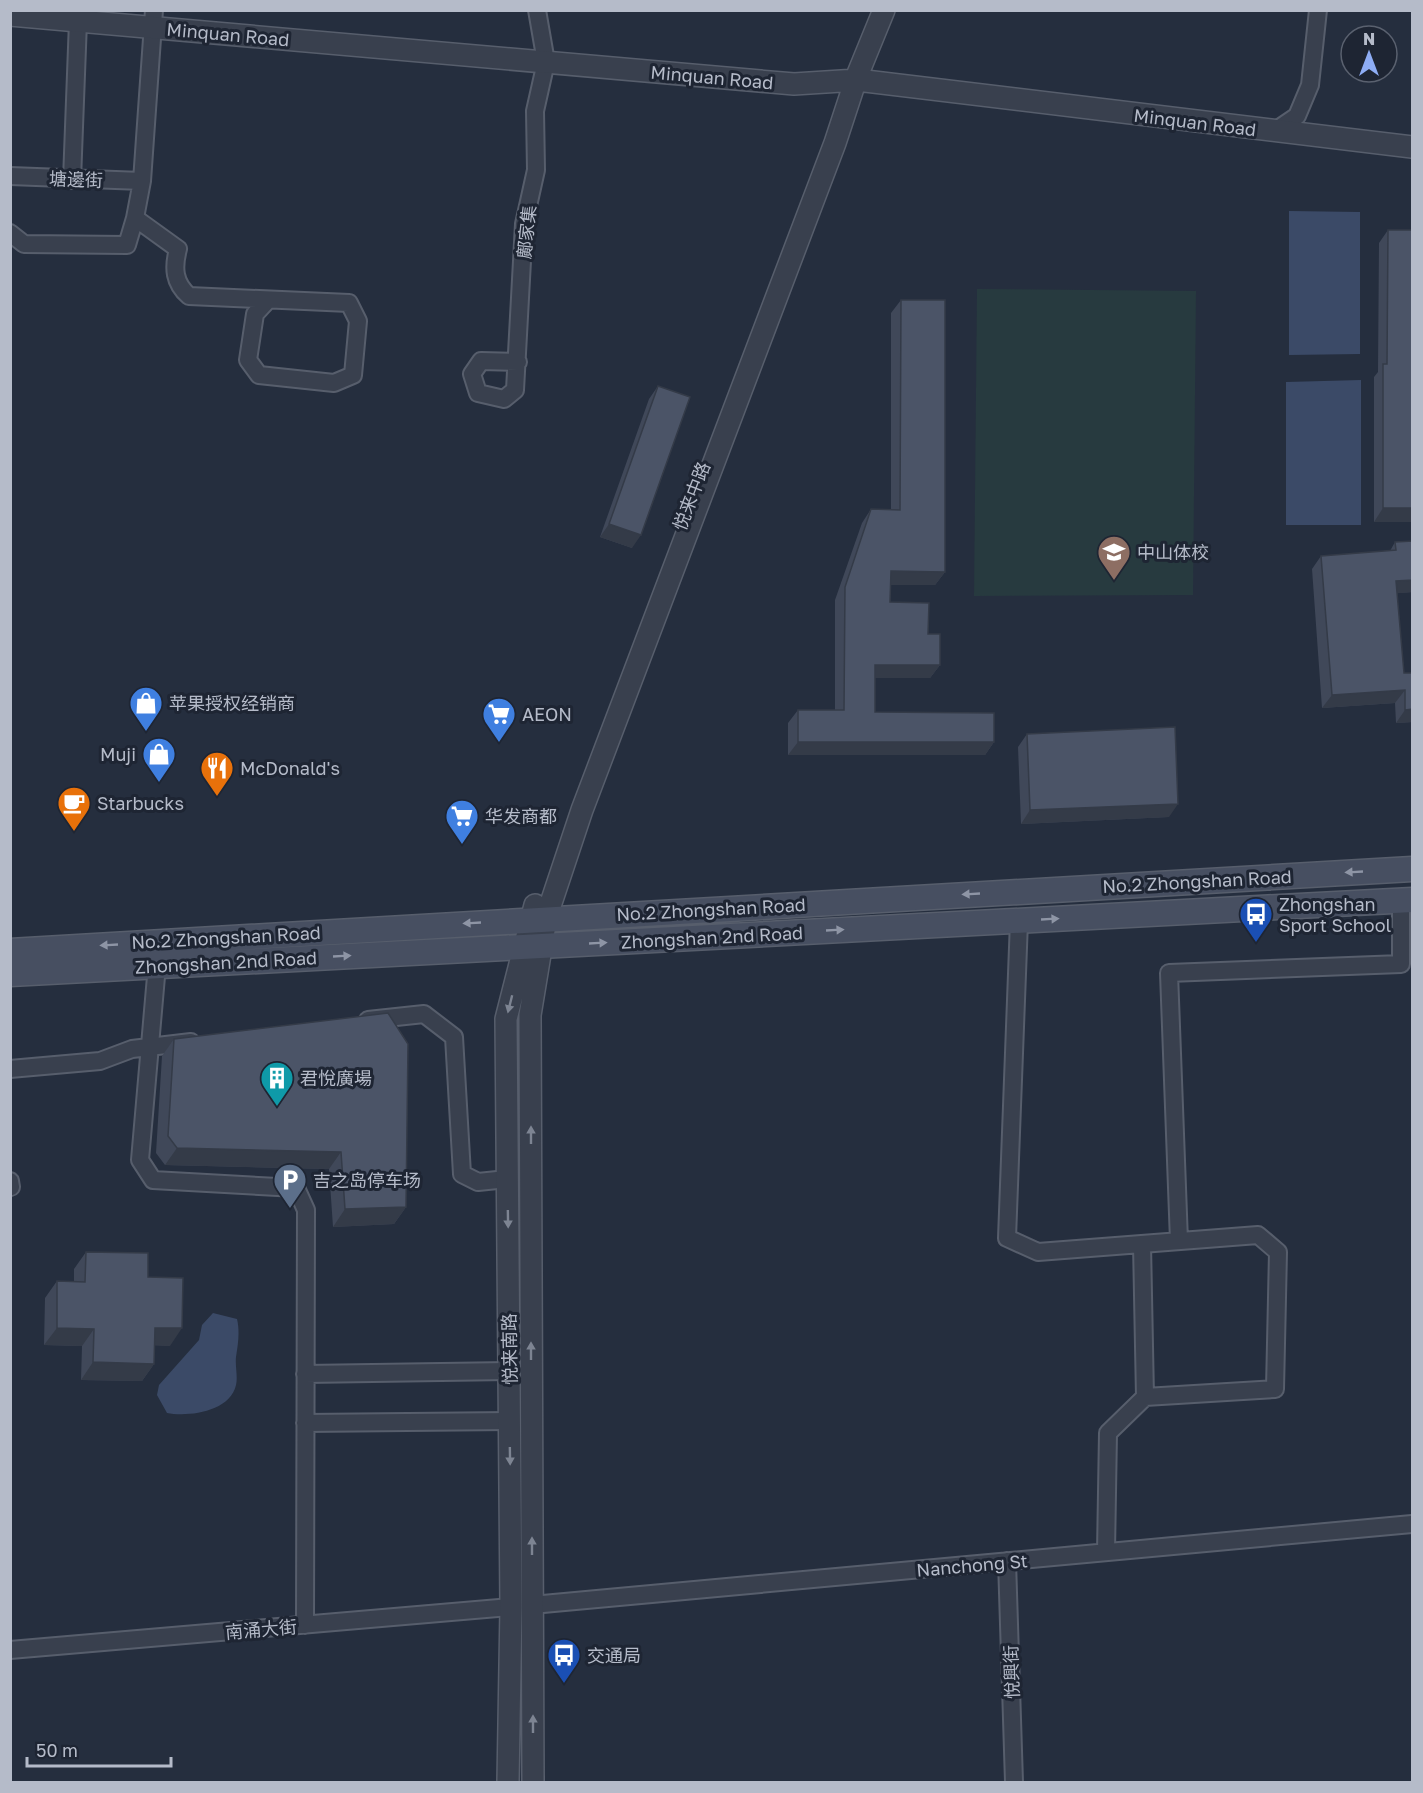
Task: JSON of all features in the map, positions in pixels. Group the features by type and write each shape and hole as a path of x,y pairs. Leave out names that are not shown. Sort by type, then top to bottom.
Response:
{"main road":[{"name":"No.2 Zhongshan Road","path":"10,951 1413,869"},
{"name":"Zhongshan 2nd Road","path":"10,974 1407,900"}],"street":[{"path":"537,10 546,62"},
{"name":"悦来中路","path":"538,919 582,810 855,79 884,10"},
{"path":"1275,131 1297,116 1310,86 1318,10"},
{"name":"Minquan Road","path":"10,15 78,21 153,19 546,62 794,84 855,79 1413,147"},
{"path":"10,233 24,244 127,245 142,181 153,19"},
{"path":"72,180 78,21"},
{"name":"鄺家集","path":"518,362 481,362 472,374 478,393 504,399 515,390 518,362 524,224 536,170 535,111 546,62"},
{"name":"塘邊街","path":"10,176 142,181"},
{"path":"135,218 178,249 174,265 180,288 189,297 349,303 358,321 354,375 334,383 259,375 248,360 255,314 268,300"},
{"path":"1179,1241 1169,974 1401,964 1407,900"},
{"name":"悦来南路","path":"533,1782 510,1421 506,1019 532,946 538,919"},
{"path":"1019,921 1007,1238 1038,1252 1258,1235 1278,1252 1275,1389 1144,1397 1108,1433 1106,1552"},
{"name":"悦来南路","path":"508,1782 522,1606 532,946"},
{"path":"157,965 140,1160 153,1180 296,1188 306,1210 305,1625"},
{"path":"353,1022 424,1014 454,1038 462,1174 478,1182 507,1179"},
{"path":"10,1070 100,1061 132,1049 210,1039"},
{"path":"10,1180 11,1187"},
{"path":"1142,1244 1144,1397"},
{"path":"305,1374 509,1371"},
{"path":"305,1423 510,1421"},
{"name":"Nanchong St","path":"522,1606 1413,1524"},
{"name":"悅興街","path":"1007,1561 1014,1782"},
{"name":"南涌大街","path":"10,1650 522,1606"}],"green space":[{"path":"977,289 1196,291 1193,595 974,596"}],"water":[{"path":"1289,211 1360,212 1360,354 1289,355"},
{"path":"1361,380 1361,525 1286,525 1286,382"},
{"path":"213,1313 237,1319 239,1333 236,1360 237,1382 232,1394 226,1401 207,1411 186,1414 167,1413 157,1395 159,1385 199,1340 202,1325"}],"building":[{"path":"1388,230 1413,230 1413,508 1383,508 1383,364 1387,364"},
{"path":"901,300 945,300 945,572 891,571 890,602 929,603 928,634 940,634 940,665 875,665 875,712 994,713 994,742 798,742 798,710 844,710 845,587 871,509 900,510"},
{"path":"658,386 690,397 641,535 609,524"},
{"path":"1413,541 1413,580 1396,581 1404,673 1413,673 1413,709 1405,710 1405,690 1332,695 1321,556 1396,550 1395,542"},
{"path":"1175,727 1178,804 1030,810 1027,734"},
{"name":"君悅廣場","path":"388,1013 408,1044 406,1207 345,1209 341,1152 177,1148 168,1136 174,1039"},
{"path":"86,1252 148,1253 148,1277 183,1278 182,1328 155,1328 154,1364 93,1362 94,1329 57,1328 57,1281 85,1282"}],"place":[{"name":"中山体校","path":"1114,581"},
{"name":"苹果授权经销商","path":"146,732"},
{"name":"AEON","path":"499,743"},
{"name":"Muji","path":"159,783"},
{"name":"McDonald's","path":"217,797"},
{"name":"Starbucks","path":"74,832"},
{"name":"华发商都","path":"462,845"},
{"name":"Zhongshan Sport School","path":"1256,943"},
{"name":"君悅廣場","path":"277,1107"},
{"name":"吉之岛停车场","path":"290,1209"},
{"name":"交通局","path":"564,1684"}]}
